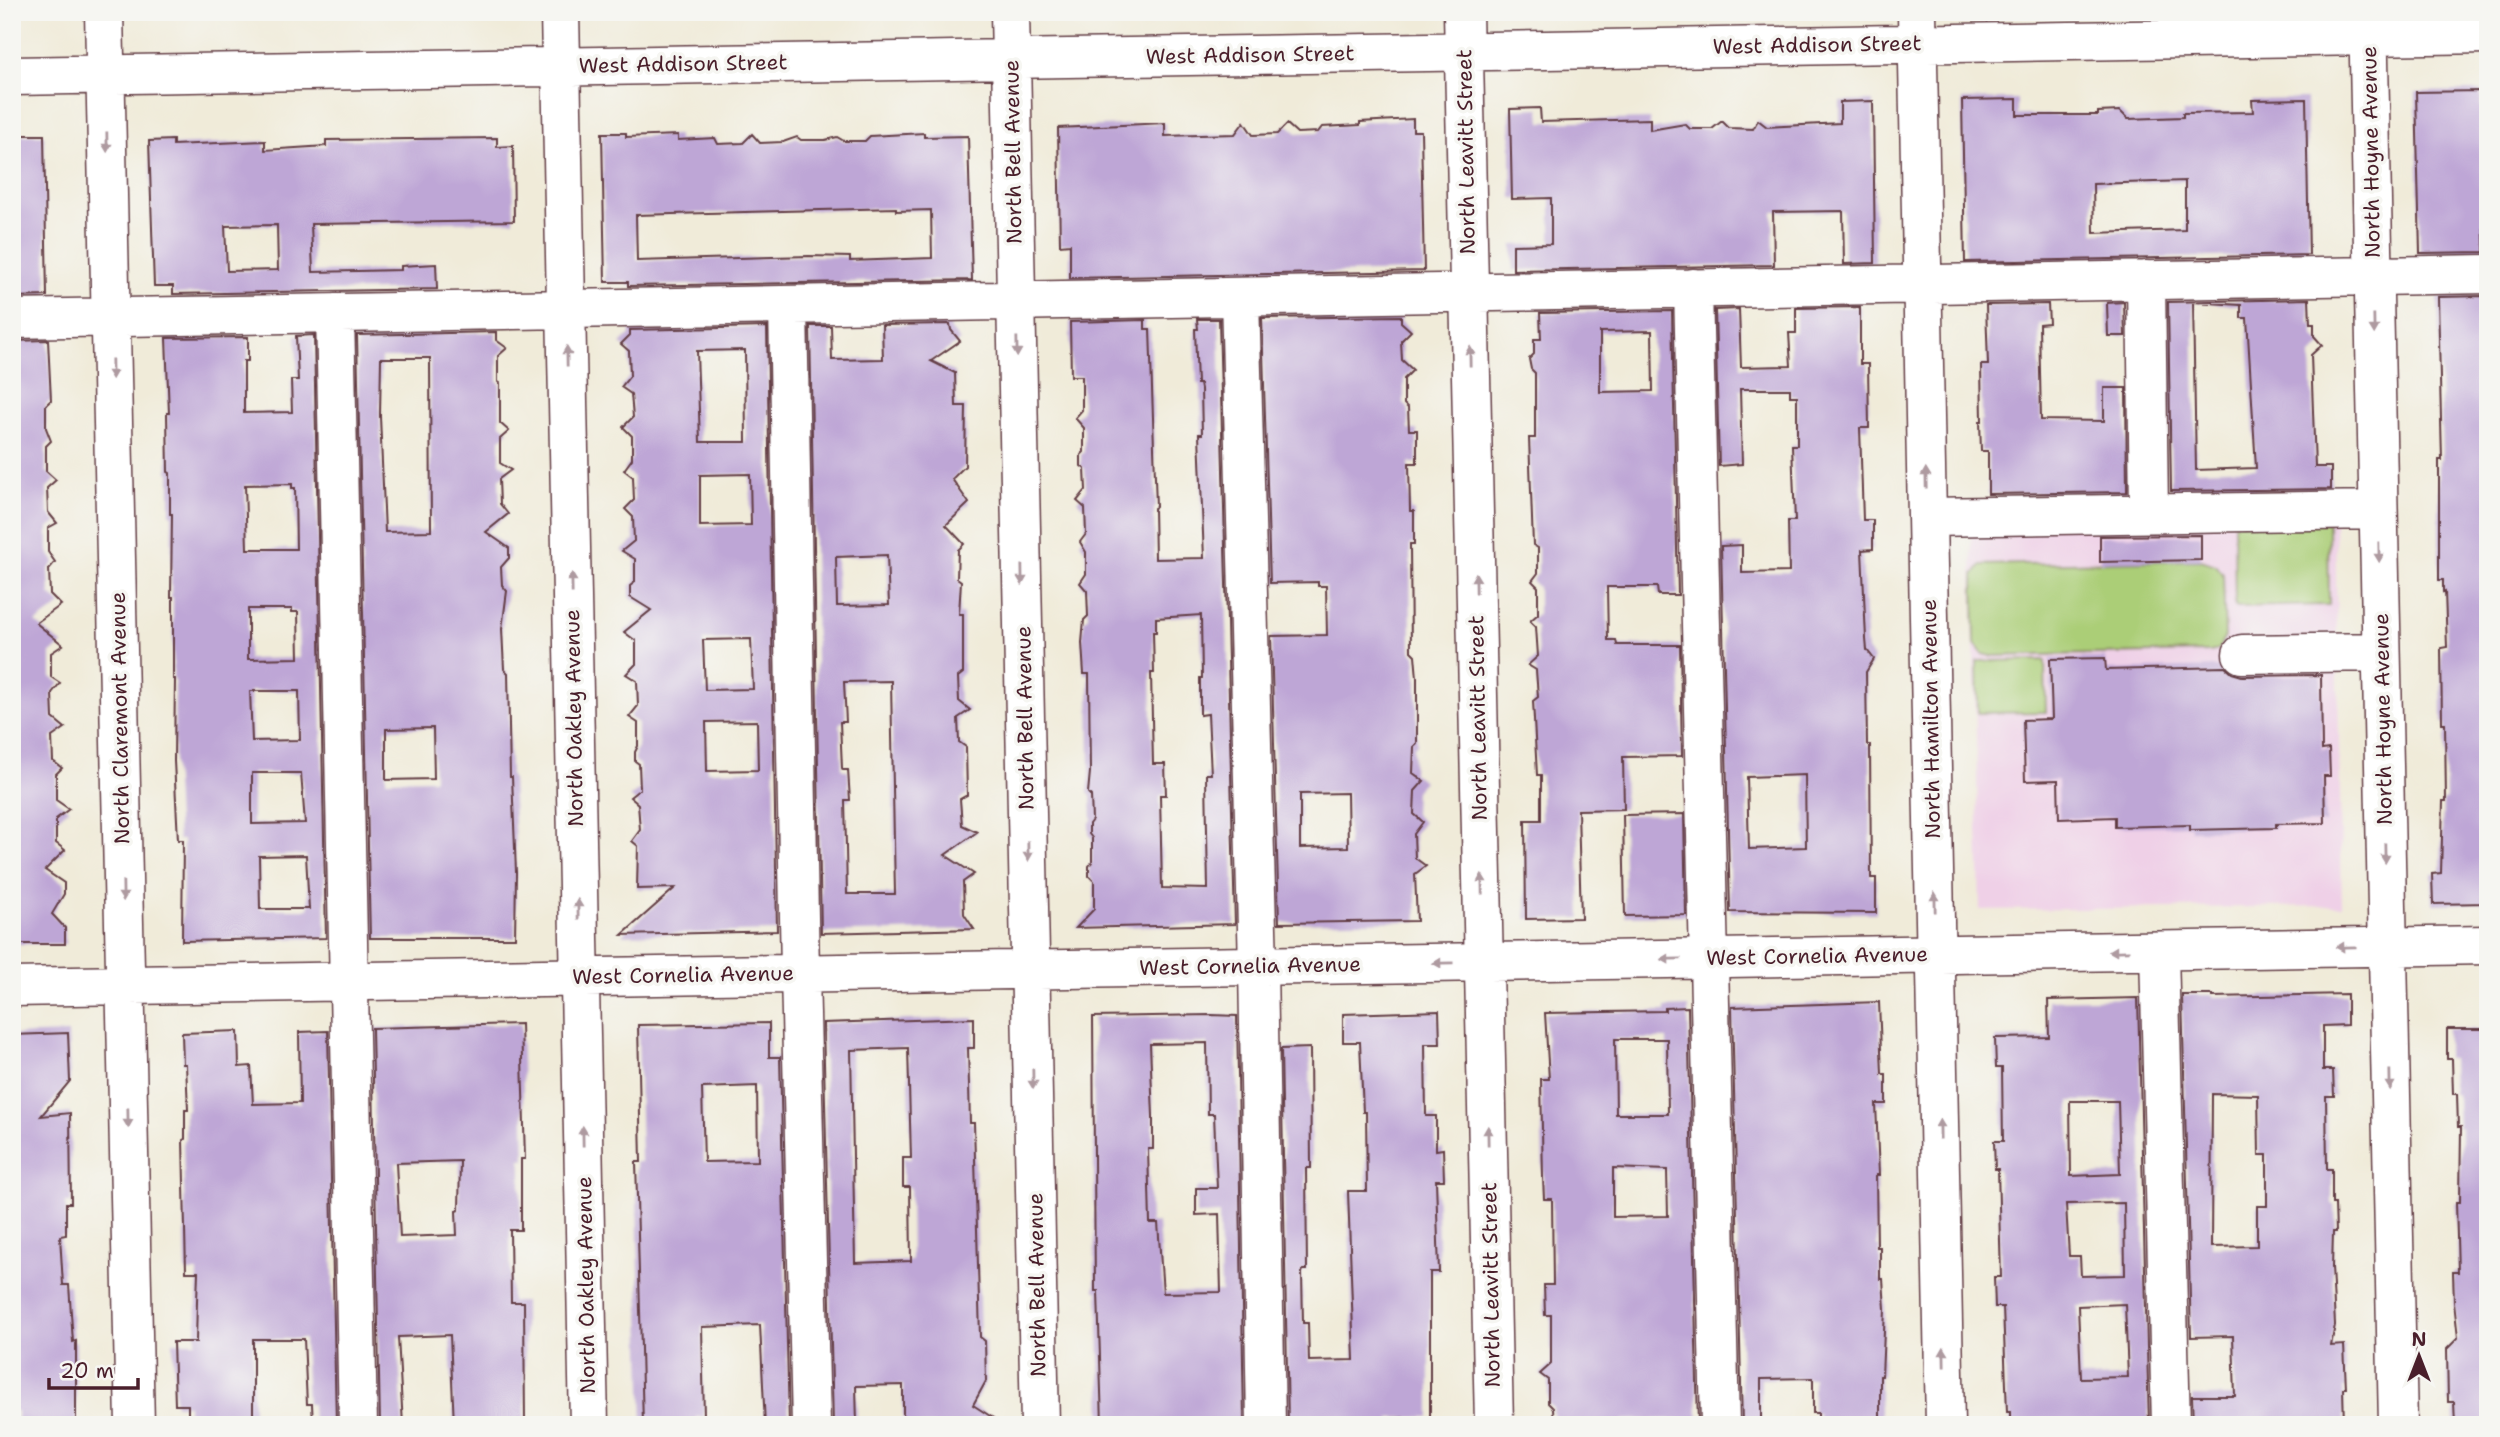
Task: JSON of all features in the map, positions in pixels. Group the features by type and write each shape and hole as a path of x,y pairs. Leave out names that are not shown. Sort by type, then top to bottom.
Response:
{"street":[{"name":"North Claremont Avenue","path":"104,12 135,1425"},
{"name":"North Oakley Avenue","path":"560,12 589,1425"},
{"name":"North Bell Avenue","path":"1010,12 1041,1425"},
{"name":"North Leavitt Street","path":"1463,12 1494,1425"},
{"name":"West Addison Street","path":"12,76 1464,51 1917,28 2368,24 2488,34"},
{"name":"North Hoyne Avenue","path":"2368,24 2398,1425"},
{"name":"North Hamilton Avenue","path":"1917,28 1945,1425"},
{"path":"12,319 2488,274"},
{"path":"2146,280 2149,513"},
{"path":"1693,288 1720,1425"},
{"path":"1240,297 1258,966 1266,1425"},
{"path":"788,305 811,1425"},
{"path":"335,313 358,1425"},
{"path":"1927,517 2378,510"},
{"path":"2242,654 2381,652"},
{"name":"West Cornelia Avenue","path":"12,986 2488,945"},
{"path":"2159,951 2171,1425"}],"shaded area":[{"path":"2335,521 2342,906 1980,910 1971,526"}],"green space":[{"path":"2328,522 2329,605 2235,607 2234,523"},
{"path":"2201,560 2216,565 2223,574 2225,637 2218,649 2211,652 1991,656 1983,654 1975,644 1974,575 1981,565"},
{"path":"2045,660 2046,712 1978,713 1977,661"}],"building":[{"path":"2481,91 2481,107 2488,107 2488,185 2483,185 2484,252 2420,253 2416,92"},
{"path":"2017,99 2017,115 2098,115 2098,112 2120,111 2128,119 2183,117 2183,113 2253,112 2252,100 2306,99 2309,255 1965,262 1962,100","holes":["2185,181 2185,230 2094,233 2093,184"]},
{"path":"1873,101 1875,263 1844,264 1843,211 1773,212 1774,265 1513,270 1513,245 1551,244 1551,198 1512,199 1510,109 1540,108 1541,122 1650,119 1650,130 1685,124 1690,129 1712,129 1722,121 1729,128 1753,129 1758,120 1767,127 1840,123 1840,102"},
{"path":"1413,119 1413,131 1421,131 1424,271 1070,278 1070,244 1060,245 1058,128 1165,123 1165,136 1235,134 1244,122 1253,135 1277,134 1287,124 1297,133 1318,132 1322,127 1360,125 1360,122"},
{"path":"602,133 626,133 626,137 678,135 678,140 715,138 718,144 743,143 752,134 760,143 783,142 797,137 801,140 837,137 844,141 865,141 870,136 924,133 924,137 968,136 972,280 628,286 628,282 605,282","holes":["896,208 896,211 931,210 932,258 850,261 850,257 809,256 637,261 636,215"]},
{"path":"12,135 44,135 47,296 12,297"},
{"path":"497,138 497,147 513,146 514,221 311,224 313,272 401,270 401,266 436,264 437,289 173,294 173,286 154,286 149,141 173,140 173,145 265,141 265,150 326,146 326,140","holes":["277,225 278,270 227,271 225,226"]},
{"path":"2488,296 2488,903 2433,904 2432,874 2441,873 2443,801 2446,801 2441,648 2447,647 2445,591 2443,592 2443,580 2439,580 2439,460 2442,460 2438,297"},
{"path":"2309,299 2310,324 2314,324 2314,336 2322,345 2311,355 2315,467 2331,467 2331,489 2171,491 2168,302","holes":["2193,302 2241,305 2241,318 2247,318 2256,468 2196,470"]},
{"path":"2124,302 2125,336 2108,336 2107,303"},
{"path":"2048,304 2049,323 2039,324 2041,420 2104,421 2104,388 2126,388 2127,492 1988,494 1988,451 1981,451 1980,421 1981,365 1988,365 1986,305"},
{"path":"1860,307 1860,364 1868,364 1869,428 1860,428 1863,520 1873,520 1873,549 1862,550 1867,650 1874,659 1866,672 1867,745 1870,745 1871,878 1876,878 1876,913 1730,912 1721,546 1742,545 1742,573 1789,572 1788,521 1795,521 1792,445 1797,445 1797,396 1790,396 1790,389 1740,389 1742,464 1719,466 1715,310 1739,309 1741,367 1791,366 1789,333 1796,333 1796,308","holes":["1805,775 1806,847 1749,849 1747,777"]},
{"path":"1672,311 1678,595 1658,595 1657,587 1607,587 1608,640 1616,640 1617,645 1680,645 1682,756 1623,757 1624,809 1578,810 1581,918 1526,919 1525,820 1541,820 1541,775 1537,775 1533,701 1538,697 1536,670 1528,665 1538,656 1536,627 1530,621 1538,614 1538,587 1532,581 1538,573 1538,548 1533,545 1529,438 1535,438 1535,373 1531,369 1529,359 1534,354 1534,339 1541,339 1540,313","holes":["1652,331 1653,391 1600,392 1600,332"]},
{"path":"1401,316 1401,322 1411,331 1401,341 1402,360 1413,370 1404,379 1404,404 1408,408 1409,430 1417,430 1417,463 1409,463 1410,511 1414,511 1414,544 1410,544 1411,651 1415,655 1417,678 1417,744 1414,747 1413,773 1424,781 1415,791 1414,814 1423,822 1414,834 1415,858 1426,866 1415,874 1417,921 1279,923 1271,636 1327,635 1326,586 1318,586 1318,582 1270,583 1262,318","holes":["1347,793 1348,847 1300,848 1300,794"]},
{"path":"1197,319 1219,319 1235,924 1076,928 1094,909 1094,881 1089,876 1092,838 1089,824 1092,820 1091,796 1088,793 1089,674 1084,674 1082,643 1084,620 1088,616 1087,591 1080,583 1086,574 1086,552 1080,542 1086,534 1085,508 1077,501 1086,490 1085,469 1081,466 1084,428 1075,418 1082,410 1082,376 1071,376 1070,322 1145,320 1145,329 1150,329 1156,507 1155,559 1204,558 1199,434 1202,434 1201,389 1200,384 1197,384 1195,329 1198,329","holes":["1201,615 1200,715 1208,714 1211,774 1206,774 1208,889 1162,888 1160,795 1166,795 1165,764 1153,764 1151,673 1154,673 1153,632 1156,632 1156,618"]},
{"path":"950,324 951,330 960,341 931,361 955,373 956,406 966,406 965,466 952,479 969,503 946,525 964,544 958,550 957,578 961,581 959,614 963,614 963,673 958,677 959,701 970,710 958,718 959,742 966,747 967,795 960,799 962,825 977,832 945,855 974,874 963,882 964,914 974,929 821,933 810,326 831,326 832,360 883,359 882,325","holes":["887,555 889,605 837,606 836,557","891,681 895,894 847,894 845,800 850,800 848,770 842,768 840,722 846,722 844,682"]},
{"path":"767,327 777,931 622,935 675,888 637,889 638,846 632,841 640,830 638,804 630,797 640,789 639,764 635,761 638,723 629,717 638,706 637,681 626,674 636,664 636,641 624,632 651,610 630,597 630,586 635,582 635,559 622,551 634,541 633,517 625,509 634,500 633,477 624,470 632,459 632,436 623,427 633,417 631,394 621,387 630,376 629,351 621,344 630,335 630,330","holes":["745,350 746,442 700,442 697,351","750,474 751,525 700,526 700,475","751,639 753,689 705,690 703,640","757,721 758,770 707,771 706,722"]},
{"path":"496,332 496,340 507,348 498,356 498,382 500,423 509,431 500,439 500,463 511,470 499,479 500,504 508,514 486,532 509,548 509,558 501,567 502,585 507,591 502,629 504,669 508,673 510,777 516,872 515,938 370,938 357,335","holes":["381,358 430,358 431,531 385,532 380,416","433,728 434,779 386,780 386,729"]},
{"path":"314,335 326,938 182,941 183,840 178,840 174,761 172,514 168,472 166,338 248,337 248,361 244,361 244,413 292,412 291,380 298,380 296,336","holes":["292,484 292,488 295,488 296,549 247,549 245,485","248,609 292,609 292,612 298,612 299,658 248,659","250,691 299,691 300,740 252,741","252,773 301,773 305,823 252,824","306,855 309,909 260,909 259,856"]},
{"path":"48,340 51,400 46,405 46,428 51,441 46,446 46,471 56,480 47,488 48,512 57,523 48,528 48,552 55,562 49,569 50,594 61,605 36,623 63,645 51,653 51,677 60,683 52,693 53,718 65,728 52,737 53,761 62,768 56,774 56,800 69,809 56,819 56,843 65,850 45,870 64,883 64,894 52,914 65,928 65,944 12,944 12,341"},
{"path":"2201,535 2201,560 2100,562 2100,536"},
{"path":"2105,658 2106,670 2225,667 2242,676 2321,675 2322,750 2329,749 2330,776 2324,776 2325,823 2276,824 2276,828 2190,830 2190,825 2115,827 2115,817 2059,819 2058,780 2025,781 2023,720 2052,719 2050,659"},
{"path":"1684,814 1686,915 1625,916 1623,815"},
{"path":"2347,994 2347,1025 2323,1026 2323,1070 2333,1070 2334,1096 2326,1096 2327,1169 2332,1169 2332,1204 2335,1204 2336,1232 2333,1232 2332,1267 2335,1325 2331,1346 2344,1345 2344,1425 2193,1425 2192,1396 2235,1396 2233,1336 2191,1337 2182,995 2213,997","holes":["2212,1094 2258,1095 2259,1155 2267,1155 2267,1206 2257,1206 2257,1246 2211,1247"]},
{"path":"2138,998 2149,1425 2010,1425 2010,1412 2007,1412 2003,1307 1995,1307 1994,1277 2001,1277 1998,1169 1995,1169 1994,1141 2003,1141 2002,1068 1996,1068 1995,1038 2049,1037 2048,1000","holes":["2070,1101 2118,1101 2120,1174 2071,1176","2124,1203 2125,1275 2081,1276 2080,1256 2069,1256 2066,1204","2125,1304 2128,1377 2081,1378 2078,1306"]},
{"path":"1879,1002 1882,1074 1886,1074 1886,1104 1876,1104 1879,1175 1876,1175 1877,1247 1880,1247 1880,1279 1883,1279 1885,1309 1880,1376 1880,1425 1818,1425 1818,1413 1813,1413 1813,1378 1761,1379 1761,1425 1742,1425 1732,1007"},
{"path":"1688,1007 1698,1425 1678,1425 1678,1419 1623,1420 1623,1425 1554,1425 1553,1408 1548,1403 1548,1380 1540,1374 1551,1364 1551,1315 1545,1315 1544,1285 1553,1285 1552,1199 1544,1199 1543,1178 1541,1079 1549,1079 1545,1013 1665,1011 1665,1008","holes":["1615,1039 1667,1039 1668,1114 1616,1114","1613,1168 1667,1170 1668,1216 1613,1217"]},
{"path":"1439,1011 1440,1044 1425,1044 1426,1116 1436,1116 1436,1150 1443,1149 1444,1180 1436,1180 1439,1272 1430,1272 1430,1417 1390,1418 1390,1425 1288,1425 1281,1049 1310,1048 1311,1168 1306,1168 1307,1270 1302,1273 1303,1323 1308,1323 1309,1361 1354,1360 1348,1191 1367,1191 1366,1112 1363,1112 1360,1042 1343,1042 1343,1014"},
{"path":"1237,1016 1244,1421 1102,1424 1098,1291 1095,1291 1093,1017","holes":["1207,1043 1208,1114 1214,1114 1217,1188 1196,1188 1196,1215 1219,1214 1221,1292 1163,1293 1158,1223 1150,1223 1148,1149 1153,1149 1150,1044"]},
{"path":"974,1018 974,1048 968,1048 970,1123 974,1123 980,1337 985,1341 986,1381 973,1405 1004,1425 903,1425 903,1385 856,1386 857,1425 833,1425 823,1023","holes":["908,1048 911,1158 903,1158 903,1187 910,1187 911,1261 855,1263 851,1050"]},
{"path":"769,1023 769,1057 780,1057 789,1425 765,1425 760,1325 702,1327 704,1417 696,1417 696,1425 643,1425 636,1162 641,1162 638,1025","holes":["757,1086 758,1161 704,1162 702,1088"]},
{"path":"521,1024 525,1159 521,1159 521,1230 510,1230 511,1302 524,1302 525,1425 454,1425 450,1335 398,1337 403,1425 380,1425 372,1028","holes":["460,1161 459,1210 456,1211 457,1235 400,1237 396,1163"]},
{"path":"2447,1029 2488,1029 2488,1425 2455,1425 2454,1402 2448,1402 2447,1349 2458,1338 2453,1272 2458,1272 2456,1202 2460,1202 2461,1127 2458,1127 2457,1094 2453,1094 2452,1059 2447,1059"},
{"path":"238,1031 239,1067 251,1066 253,1104 300,1103 299,1032 328,1031 336,1425 313,1425 312,1404 307,1404 304,1339 253,1339 253,1425 188,1425 188,1405 175,1405 173,1342 196,1342 198,1272 186,1272 183,1140 185,1110 188,1110 182,1033"},
{"path":"68,1033 70,1081 41,1116 70,1113 71,1203 66,1203 66,1235 60,1236 63,1285 69,1285 73,1342 76,1341 76,1425 17,1425 17,1411 12,1411 12,1035"}]}
